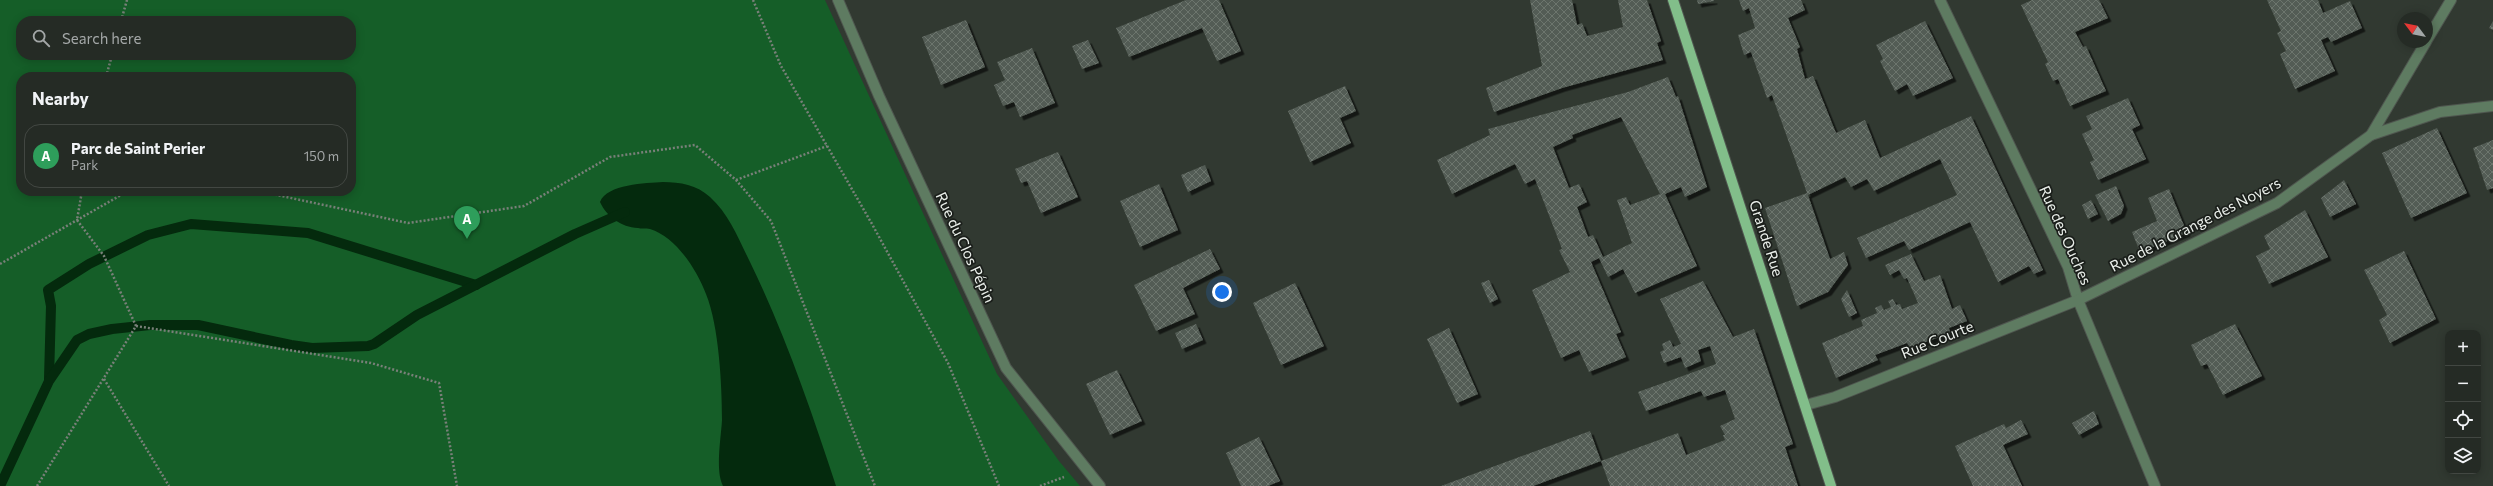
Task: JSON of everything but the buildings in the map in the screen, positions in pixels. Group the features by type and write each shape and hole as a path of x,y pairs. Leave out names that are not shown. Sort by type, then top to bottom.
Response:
{"main road":[{"name":"Grande Rue","path":"1673,0 1806,405 1831,486"}],"street":[{"name":"Rue du Clos Pépin","path":"838,0 879,96 1006,368 1100,486"},
{"name":"Rue des Ouches","path":"1940,0 2068,267 2078,300 2155,486"},
{"name":"Rue de la Grange des Noyers","path":"2433,29 2450,0"},
{"name":"Rue de la Grange des Noyers","path":"2078,300 2277,203 2371,135 2422,48"},
{"path":"2371,135 2440,112 2493,106"},
{"name":"Rue Courte","path":"1806,405 1834,397 2078,300"}],"path":[{"path":"122,16 127,0"},
{"path":"753,0 781,66 948,363 999,486"},
{"path":"107,72 111,60"},
{"path":"282,196 408,223 524,206 610,157 695,145 736,180 771,221 875,486"},
{"path":"736,180 827,146"},
{"path":"81,196 77,220 104,256 136,326"},
{"path":"0,264 119,196"},
{"path":"37,486 136,326"},
{"path":"136,326 371,363 439,382 457,486"},
{"path":"104,379 169,486"}],"shaded area":[{"path":"0,0 825,0 997,374 1059,461 1080,486 0,486"},
{"path":"663,182 688,185 700,190 717,204 728,219 763,289 786,344 836,486 723,486 719,472 722,420 719,356 714,322 706,294 691,265 677,247 668,239 660,233 650,229 626,226 620,223 606,212 600,202 610,191 619,188 637,184"}],"waterway":[{"path":"0,486 49,381 77,340 89,334 112,329 150,325 198,325 291,345 312,348 368,346 374,344 417,315 575,234 625,212"},
{"path":"49,379 51,306 48,290 89,264 148,235 191,224 308,233 476,285"}],"place":[{"name":"Parc de Saint Perier","path":"467,239"}]}
